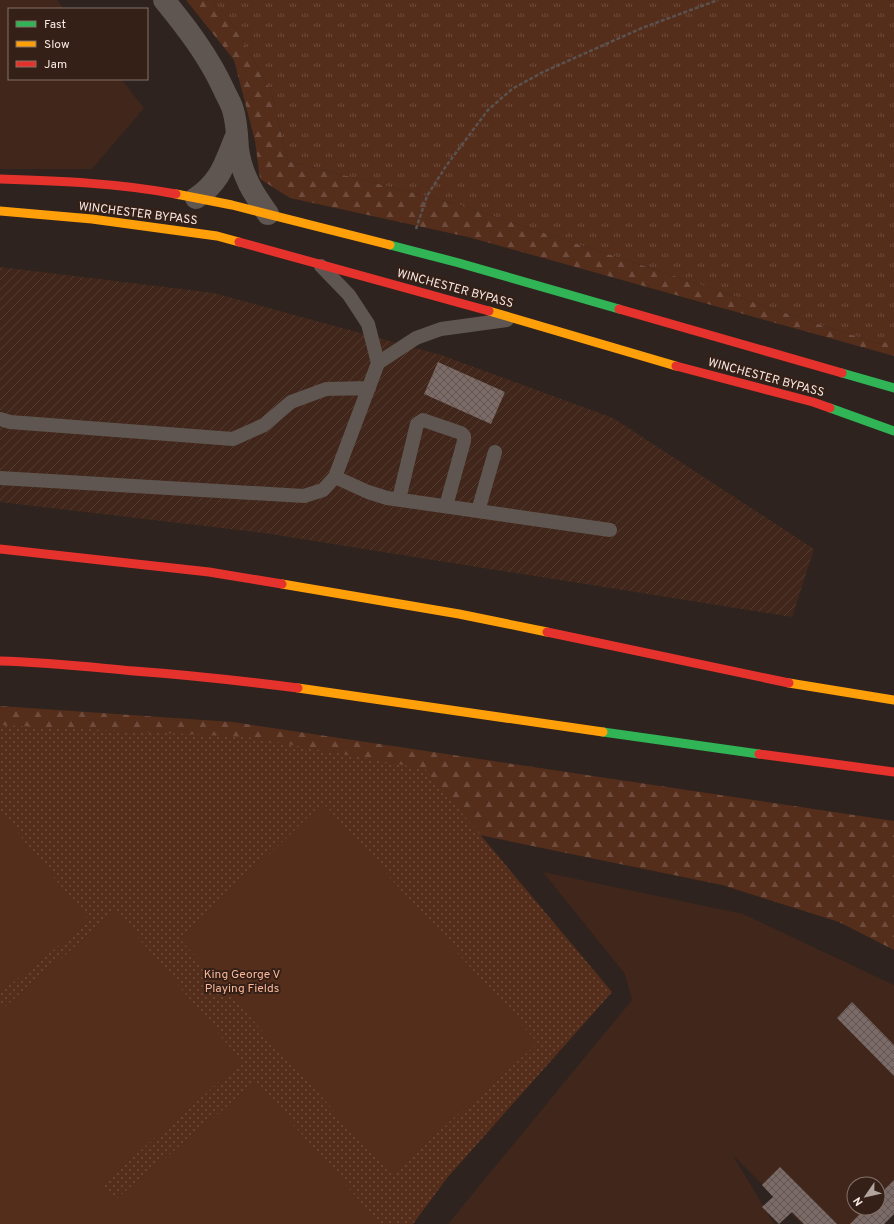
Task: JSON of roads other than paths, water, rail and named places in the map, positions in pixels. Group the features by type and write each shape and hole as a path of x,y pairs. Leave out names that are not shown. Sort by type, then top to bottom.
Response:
{"highway":[{"name":"WINCHESTER BYPASS","path":"0,179 76,181 155,190 268,214 459,263 894,388"},
{"name":"WINCHESTER BYPASS","path":"0,211 92,219 217,236 517,319 706,375 813,402 894,431"},
{"path":"0,549 209,572 459,614 800,685 894,700"},
{"path":"0,661 115,669 260,683 710,748 894,772"}],"street":[{"path":"164,0 185,26 215,70 233,109 238,132 238,149 243,172 251,190 268,214"},
{"path":"196,198 208,190 220,174 238,132"}],"lane":[{"path":"0,478 304,496 324,490 335,477 378,363 368,324 349,294 319,264"},
{"path":"378,363 416,338 441,329 517,319"},
{"path":"0,419 10,422 233,439 264,425 291,402 326,388 369,388"},
{"path":"399,499 417,424 423,420 461,432 464,436 464,441 446,506"},
{"path":"478,511 495,452"},
{"path":"335,477 368,492 388,498 610,530"}],"park label":[{"name":"King George V Playing Fields","path":"242,982"}]}
